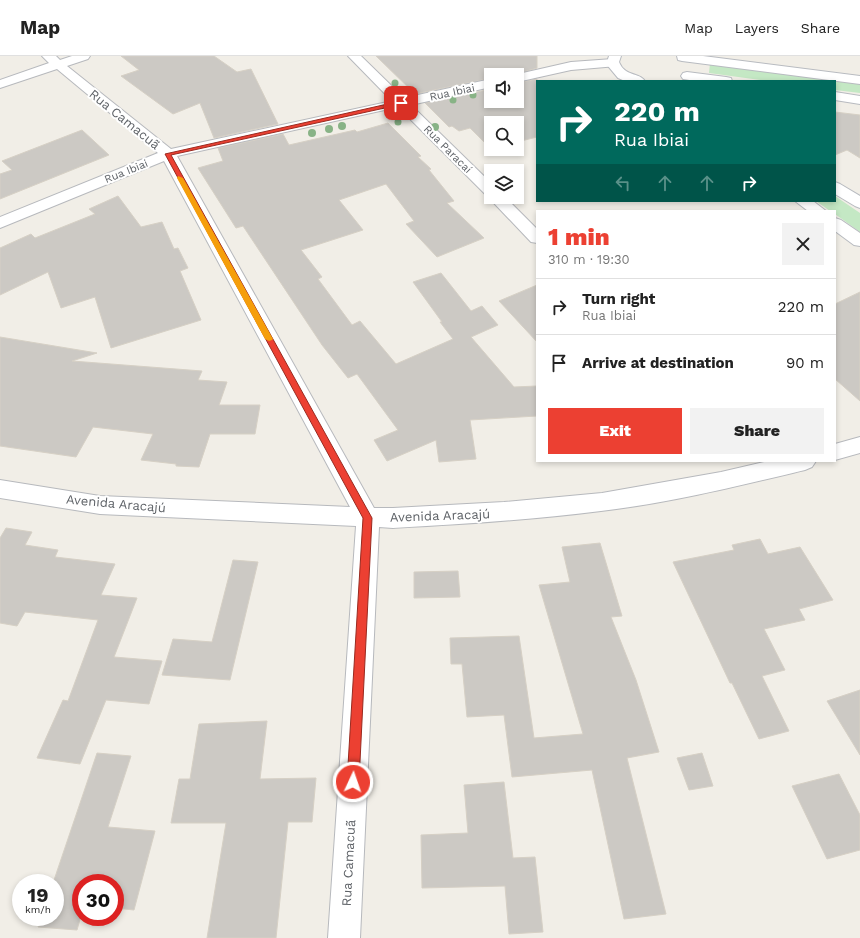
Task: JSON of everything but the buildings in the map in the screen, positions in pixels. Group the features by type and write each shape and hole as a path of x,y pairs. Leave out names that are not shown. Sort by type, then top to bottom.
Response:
{"street":[{"path":"0,84 53,60 84,56"},
{"name":"Rua Paracaí","path":"354,56 484,185"},
{"path":"681,56 688,63 691,70 681,80"},
{"path":"681,56 860,80"},
{"path":"524,76 611,59 615,68 620,74 633,80"},
{"name":"Rua Camacuã","path":"53,60 168,154 368,518 344,938"},
{"name":"Rua Ibiai","path":"0,223 168,154 484,85"},
{"path":"836,96 860,100"},
{"path":"836,188 860,204"},
{"path":"804,202 816,210"},
{"path":"503,204 536,237"},
{"path":"836,224 860,241"},
{"path":"836,452 860,445"},
{"name":"Avenida Aracajú","path":"0,489 100,504 368,518 447,515 552,508 602,502 640,494 678,489 766,465 795,462"}],"green space":[{"path":"710,63 860,83 860,93 836,90 836,80 761,80 709,73"},
{"path":"836,197 860,213 860,232 836,215 836,210 829,210 817,202 836,202"}],"slow traffic":[{"path":"180,178 269,339"}],"route":[{"path":"353,782 368,518 168,154 401,103"}]}
